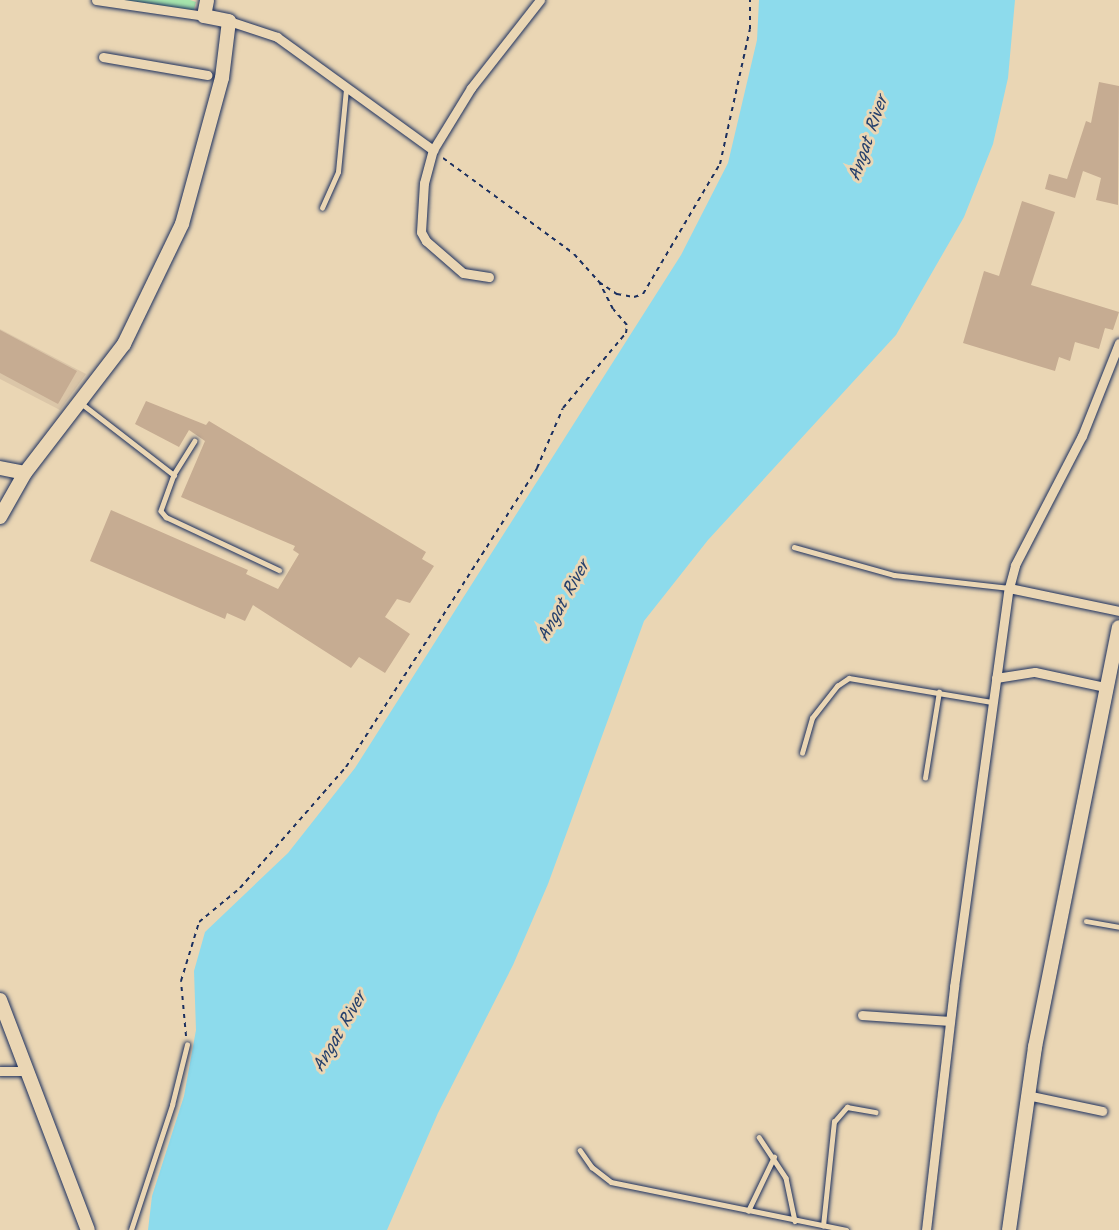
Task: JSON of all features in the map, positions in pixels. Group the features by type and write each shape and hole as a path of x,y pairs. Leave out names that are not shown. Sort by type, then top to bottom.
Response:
{"street":[{"path":"96,0 230,21 277,36 433,150"},
{"path":"204,16 207,0"},
{"path":"489,277 463,273 426,242 421,232 424,183 433,150 488,64 540,0"},
{"path":"0,517 25,473 124,344 182,224 213,76 230,21"},
{"path":"103,57 213,76"},
{"path":"926,1230 950,1021 1009,588 1015,565 1082,436 1119,343"},
{"path":"0,468 25,473"},
{"path":"1009,588 1119,611"},
{"path":"1009,1230 1027,1095 1105,687 1119,627"},
{"path":"996,678 1035,672 1105,687"},
{"path":"0,1000 88,1230"},
{"path":"862,1015 950,1021"},
{"path":"0,1071 28,1071"},
{"path":"1027,1095 1102,1110"}],"lane":[{"path":"322,208 338,172 346,88"},
{"path":"80,402 174,475"},
{"path":"195,441 174,475 161,510 166,517 279,570"},
{"path":"794,547 894,575 1009,588"},
{"path":"802,753 812,718 837,686 849,678 993,702"},
{"path":"926,778 939,692"},
{"path":"1086,921 1119,927"},
{"path":"131,1230 172,1105 187,1045"},
{"path":"823,1226 834,1122 840,1111 848,1107 876,1112"},
{"path":"759,1137 786,1178 795,1221"},
{"path":"580,1150 591,1167 611,1182 846,1230"},
{"path":"748,1211 774,1157"}],"path":[{"path":"598,282 617,294 634,297 643,294 720,164 750,29 750,0"},
{"path":"187,1045 181,981 199,922 240,888 346,767 537,468 563,408 626,333 627,325 613,309 598,282 574,254 433,150"}],"shaded area":[{"path":"0,329 86,374 60,410 0,379"}],"green space":[{"path":"121,0 190,0 196,2 193,13"}],"water":[{"name":"Angat River","path":"759,0 1015,0 1008,78 993,144 964,217 896,335 708,540 644,621 548,884 513,965 438,1113 387,1230 148,1230 152,1196 184,1096 196,1030 194,971 205,932 288,853 355,768 681,255 728,163 757,40"}],"building":[{"path":"1099,82 1119,86 1118,205 1096,200 1101,178 1083,171 1075,198 1045,189 1049,174 1067,179 1086,121 1091,123"},
{"path":"1022,201 1055,212 1031,285 1119,312 1113,330 1105,328 1099,349 1075,342 1070,361 1059,357 1055,371 963,343 984,271 999,276"},
{"path":"0,330 77,371 58,404 0,373"},
{"path":"146,401 206,425 209,421 426,552 422,559 434,566 410,603 397,599 385,617 410,634 385,673 359,657 351,668 253,605 245,621 227,613 225,619 90,561 111,510 248,570 246,574 278,589 299,554 293,550 295,546 181,497 205,441 189,430 179,447 135,424"}]}
